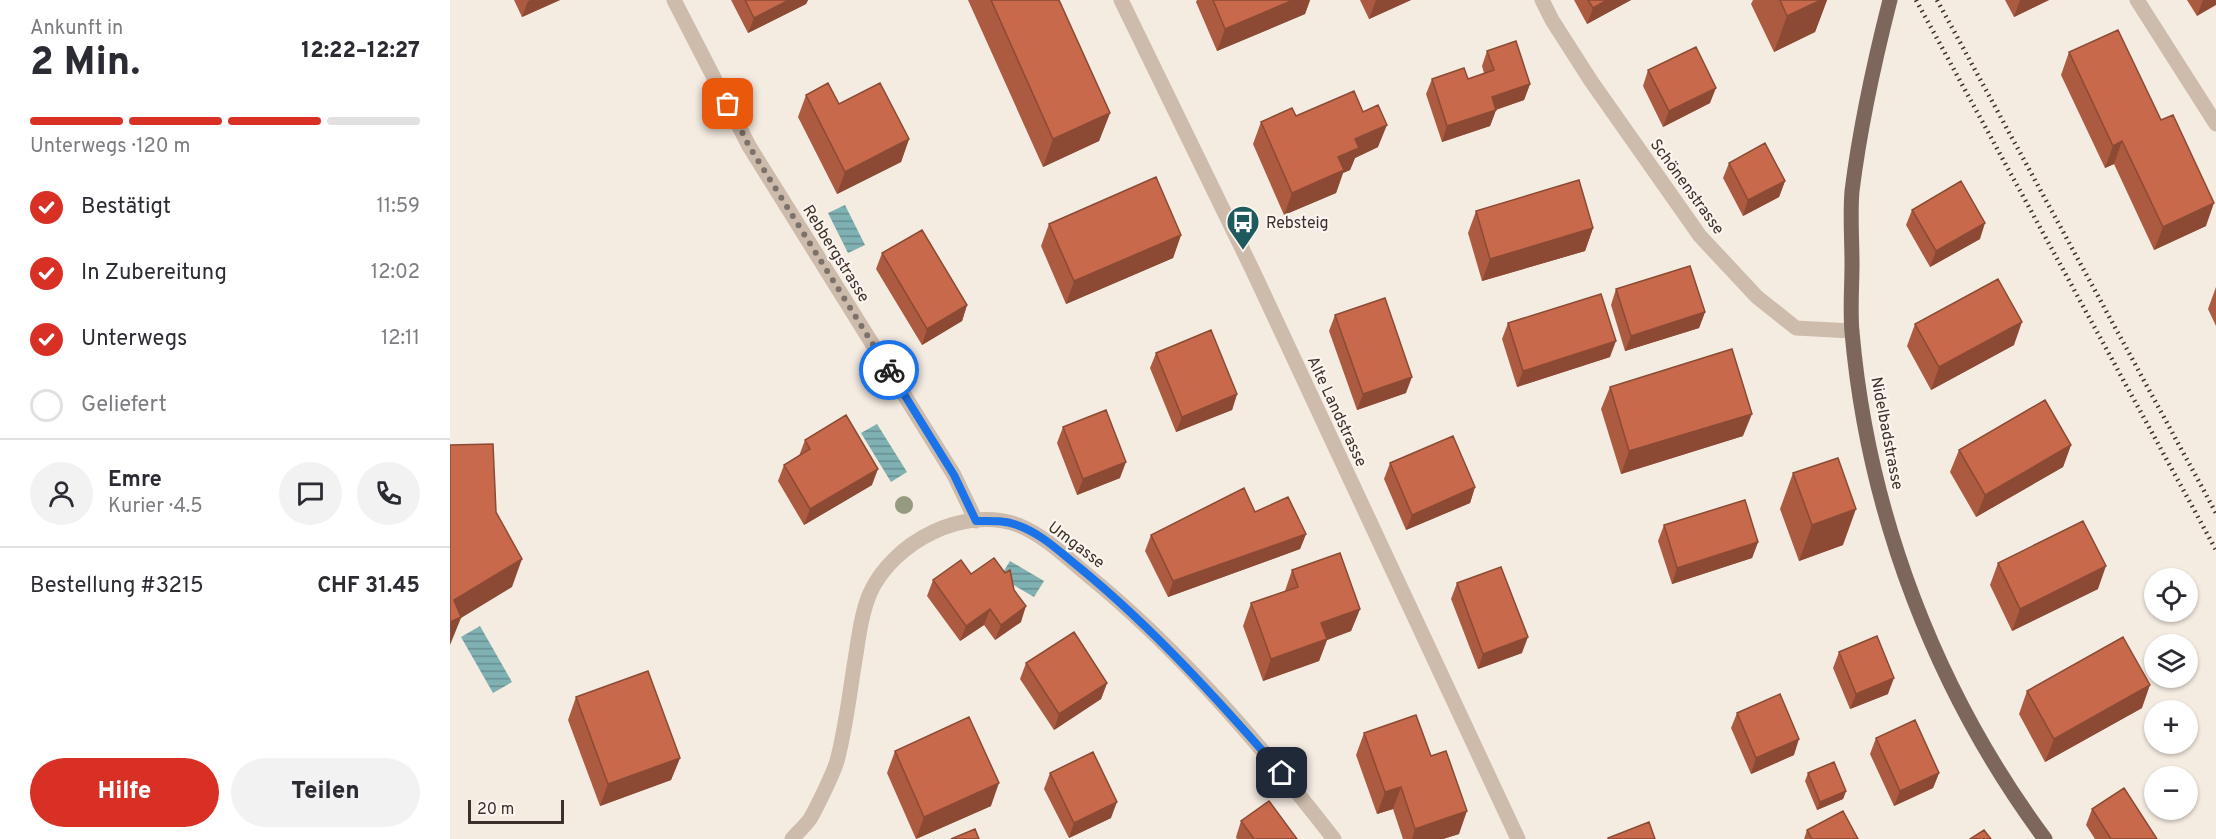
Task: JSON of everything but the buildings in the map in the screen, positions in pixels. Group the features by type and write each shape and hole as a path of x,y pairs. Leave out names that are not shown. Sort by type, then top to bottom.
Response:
{"main road":[{"name":"Nidelbadstrasse","path":"1890,0 1875,62 1852,193 1852,331 1864,418 1904,575 1942,669 1983,746 2011,792 2045,839"}],"street":[{"name":"Rebbergstrasse","path":"674,0 749,146 954,475 976,521"},
{"name":"Alte Landstrasse","path":"1121,0 1252,269 1518,839"},
{"name":"Schönenstrasse","path":"1542,0 1591,81 1708,245 1757,297 1796,328 1852,331"},
{"path":"2137,0 2216,124"},
{"name":"Umgasse","path":"792,839 810,818 837,763 862,618 871,592 886,567 900,552 918,539 945,526 1000,520 1018,525 1045,540 1119,600 1225,708 1282,773 1334,839"}],"water":[{"path":"845,205 865,245 848,253 828,213"},
{"path":"877,424 907,472 891,482 861,433"},
{"path":"1010,561 1044,581 1034,597 1000,577"},
{"path":"480,626 512,682 493,693 461,637"}],"railway":[{"path":"1916,0 2216,550"},
{"path":"1937,0 2216,513"}],"way so far":[{"path":"728,104 749,146 889,370"}],"place":[{"name":"Rebsteig","path":"1243,251"}],"route":[{"path":"889,370 954,475 976,521 1000,520 1018,525 1045,540 1119,600 1217,700 1282,773"}]}
